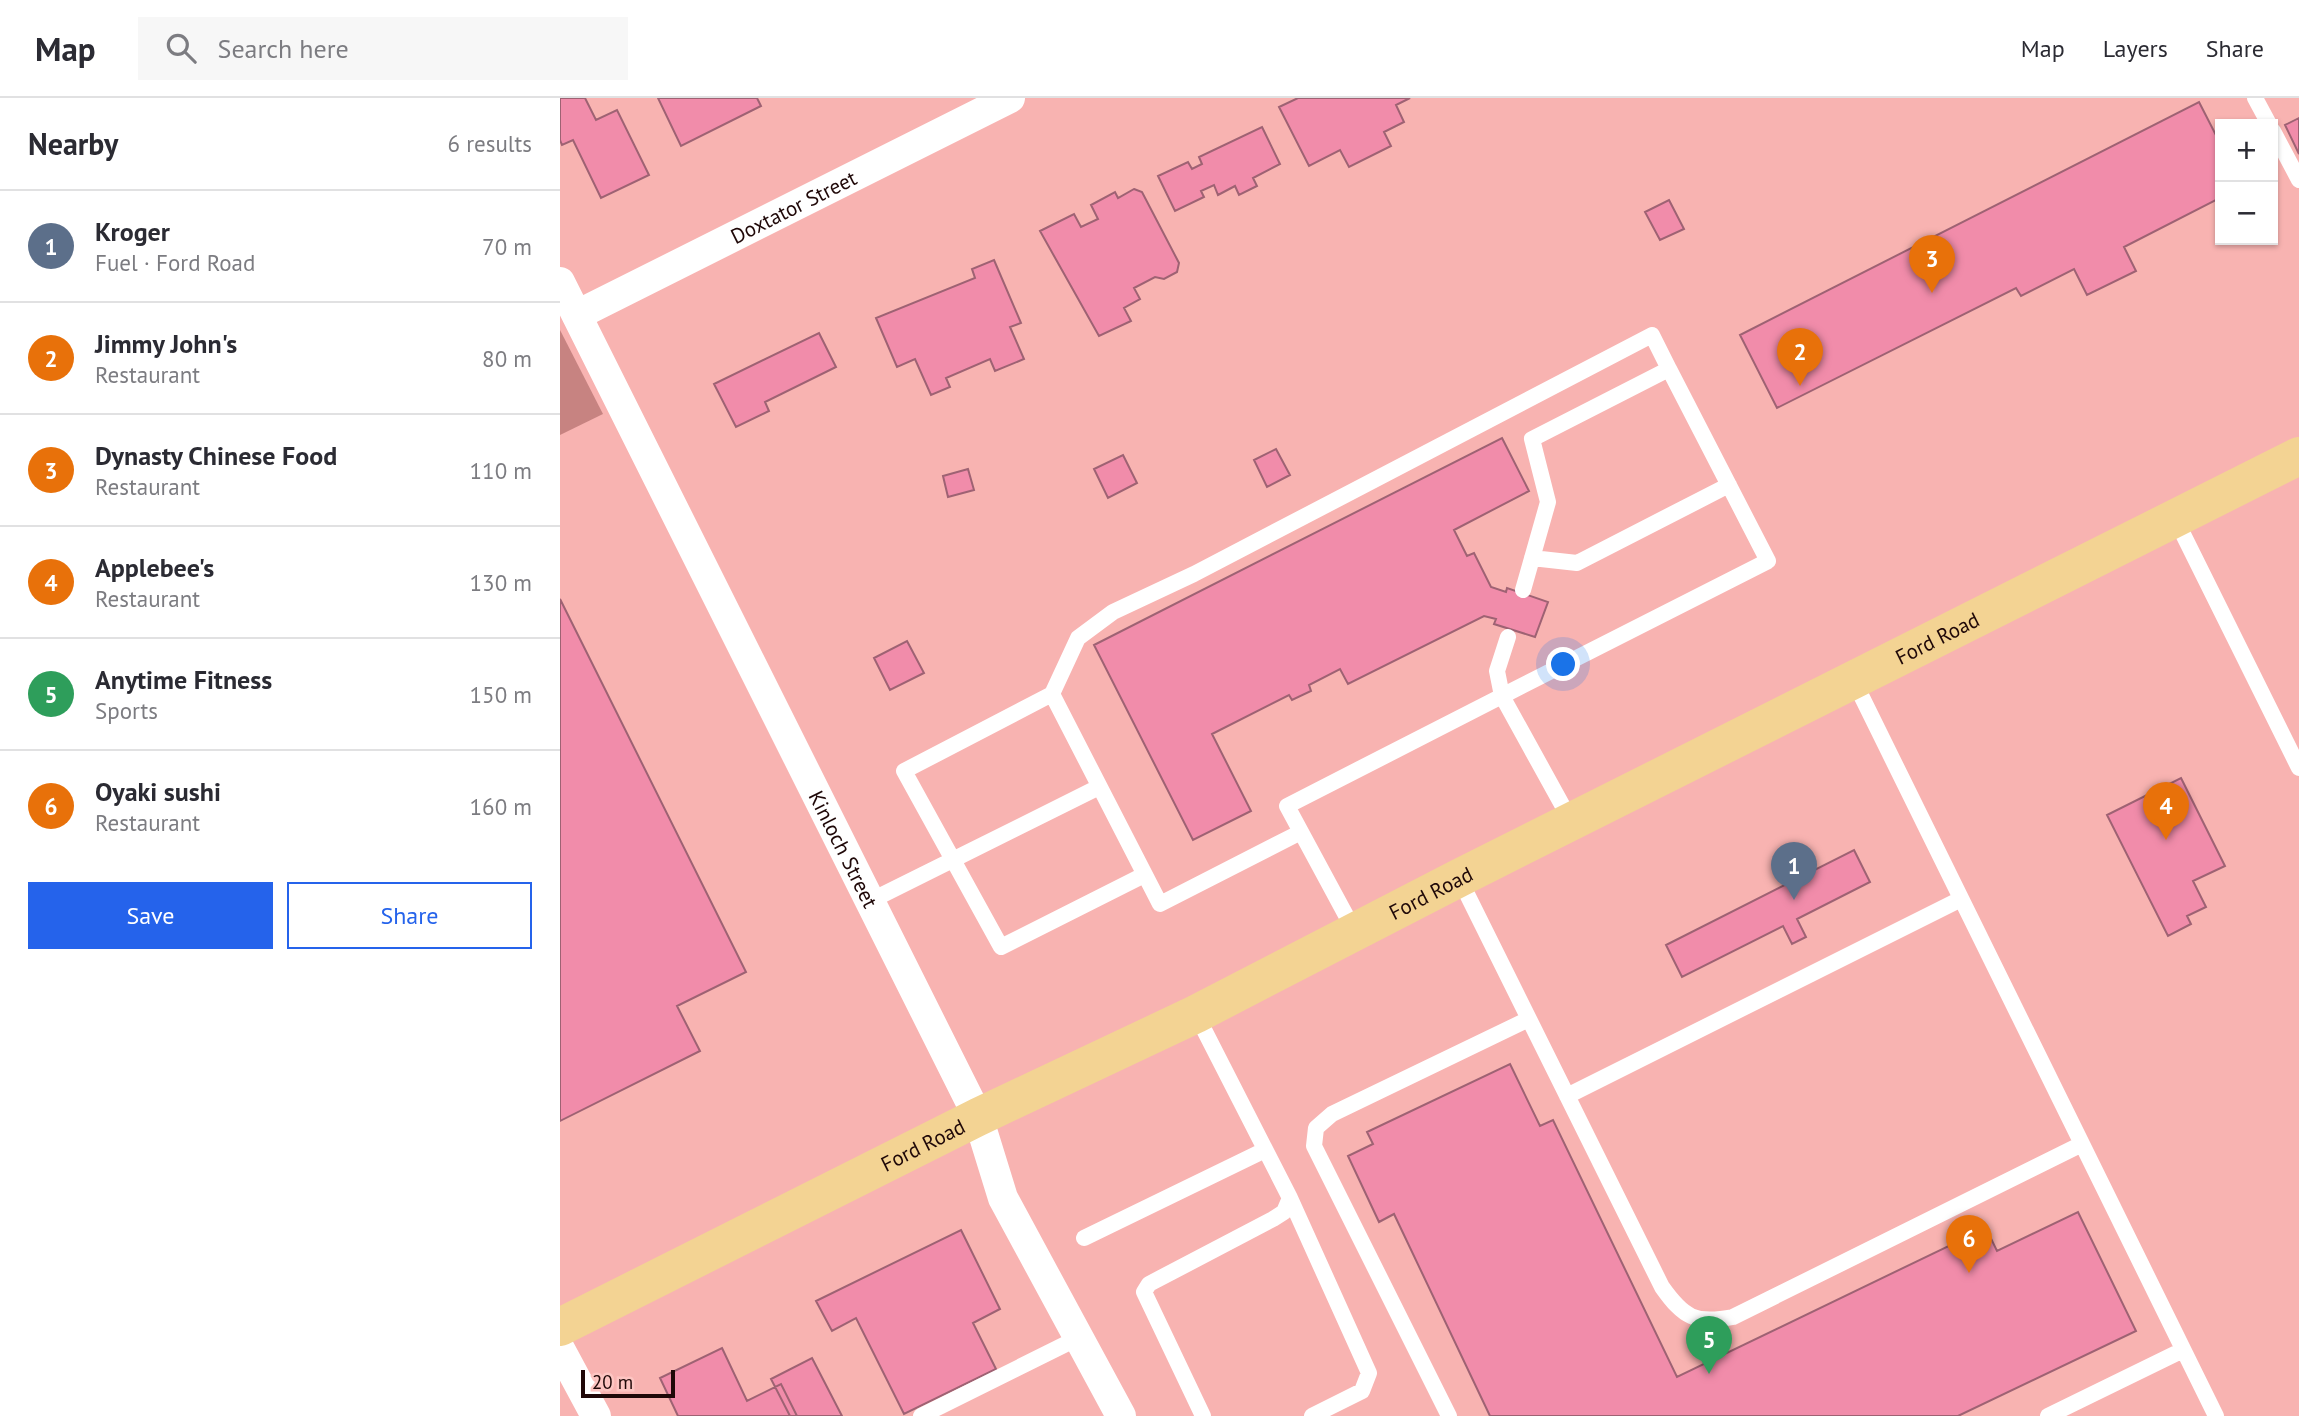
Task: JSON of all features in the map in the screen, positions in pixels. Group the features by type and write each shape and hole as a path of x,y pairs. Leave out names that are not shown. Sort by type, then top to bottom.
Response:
{"main road":[{"name":"Ford Road","path":"560,1327 978,1117 1196,1014 1571,821 2299,456"}],"street":[{"name":"Doxtator Street","path":"577,315 1010,98"},
{"name":"Kinloch Street","path":"560,282 978,1117 1003,1198 1121,1416"},
{"path":"560,1349 596,1416"}],"lane":[{"path":"2255,98 2266,119"},
{"path":"2278,140 2299,180"},
{"path":"1144,875 1001,947 904,771 1052,694 1078,638 1113,612 1194,574 1652,335 1768,561 1287,806 1355,932"},
{"path":"1523,590 1548,502 1532,439 1669,369"},
{"path":"1532,558 1577,563 1729,485"},
{"path":"2175,518 2299,768"},
{"path":"1508,637 1497,671 1502,696 1571,821"},
{"path":"1853,679 2216,1416"},
{"path":"1052,694 1160,904 1301,832"},
{"path":"870,901 1099,787"},
{"path":"1459,878 1662,1287 1675,1305 1692,1318 1701,1321 1733,1317 2082,1144"},
{"path":"1567,1096 1961,899"},
{"path":"1196,1014 1290,1198 1369,1373 1362,1391 1312,1416"},
{"path":"1450,1416 1314,1146 1316,1128 1332,1114 1529,1019"},
{"path":"1084,1238 1265,1150"},
{"path":"1203,1416 1144,1292 1149,1284 1284,1212 1290,1198"},
{"path":"921,1416 1078,1338"},
{"path":"2048,1416 2183,1350"}],"shaded area":[{"path":"560,330 603,414 560,435"}],"building":[{"path":"560,98 585,98 596,120 617,110 649,175 601,198 573,140 562,145"},
{"path":"658,98 757,98 761,106 681,146"},
{"path":"1298,98 1410,98 1396,105 1404,122 1384,132 1391,146 1349,167 1340,150 1309,166 1279,107"},
{"path":"2199,102 2215,133 2215,201 2124,247 2136,271 2087,295 2074,269 2021,296 2016,288 1777,408 1740,335"},
{"path":"2299,118 2299,154 2285,125"},
{"path":"1262,127 1280,164 1253,178 1257,186 1239,195 1235,186 1218,195 1214,185 1201,191 1204,197 1175,211 1158,176 1188,162 1192,169 1202,164 1199,157"},
{"path":"1134,189 1142,192 1179,263 1177,272 1164,279 1155,277 1134,288 1140,299 1124,308 1131,321 1099,336 1040,231 1074,214 1081,227 1098,219 1091,205 1115,192 1118,198"},
{"path":"1669,200 1684,229 1660,240 1645,212"},
{"path":"994,260 1021,323 1010,327 1024,359 995,371 990,359 946,378 950,387 931,395 915,359 897,367 876,318 975,278 972,269"},
{"path":"819,333 836,367 765,402 769,411 736,427 714,384"},
{"path":"1502,438 1529,491 1454,530 1467,556 1474,553 1491,587 1506,592 1507,588 1548,602 1535,637 1494,624 1496,619 1484,616 1348,684 1340,669 1309,685 1311,691 1292,700 1289,695 1212,734 1251,811 1193,840 1094,645"},
{"path":"1276,449 1290,475 1267,487 1254,460"},
{"path":"1123,455 1137,483 1108,498 1094,469"},
{"path":"968,469 974,490 948,497 943,476"},
{"path":"560,599 746,972 677,1006 700,1051 560,1121"},
{"path":"907,641 924,673 890,690 874,658"},
{"path":"2181,778 2225,866 2193,881 2206,907 2187,916 2191,924 2168,936 2107,815"},
{"path":"1854,850 1870,882 1797,919 1806,937 1792,944 1783,926 1682,977 1666,945"},
{"path":"1510,1064 1540,1126 1553,1120 1677,1377 1986,1228 1997,1251 2078,1212 2136,1331 1958,1416 1490,1416 1394,1214 1379,1222 1348,1156 1373,1144 1367,1132"},
{"path":"961,1230 1000,1309 973,1323 996,1369 904,1414 856,1318 832,1331 816,1301"},
{"path":"722,1348 747,1401 781,1384 797,1416 678,1416 660,1378"},
{"path":"812,1358 842,1416 790,1416 771,1379"}],"place":[{"name":"Dynasty Chinese Food","path":"1932,293"},
{"name":"Jimmy John's","path":"1800,386"},
{"name":"Applebee's","path":"2166,840"},
{"name":"Kroger","path":"1794,900"},
{"name":"Oyaki sushi","path":"1969,1273"},
{"name":"Anytime Fitness","path":"1709,1374"}]}
